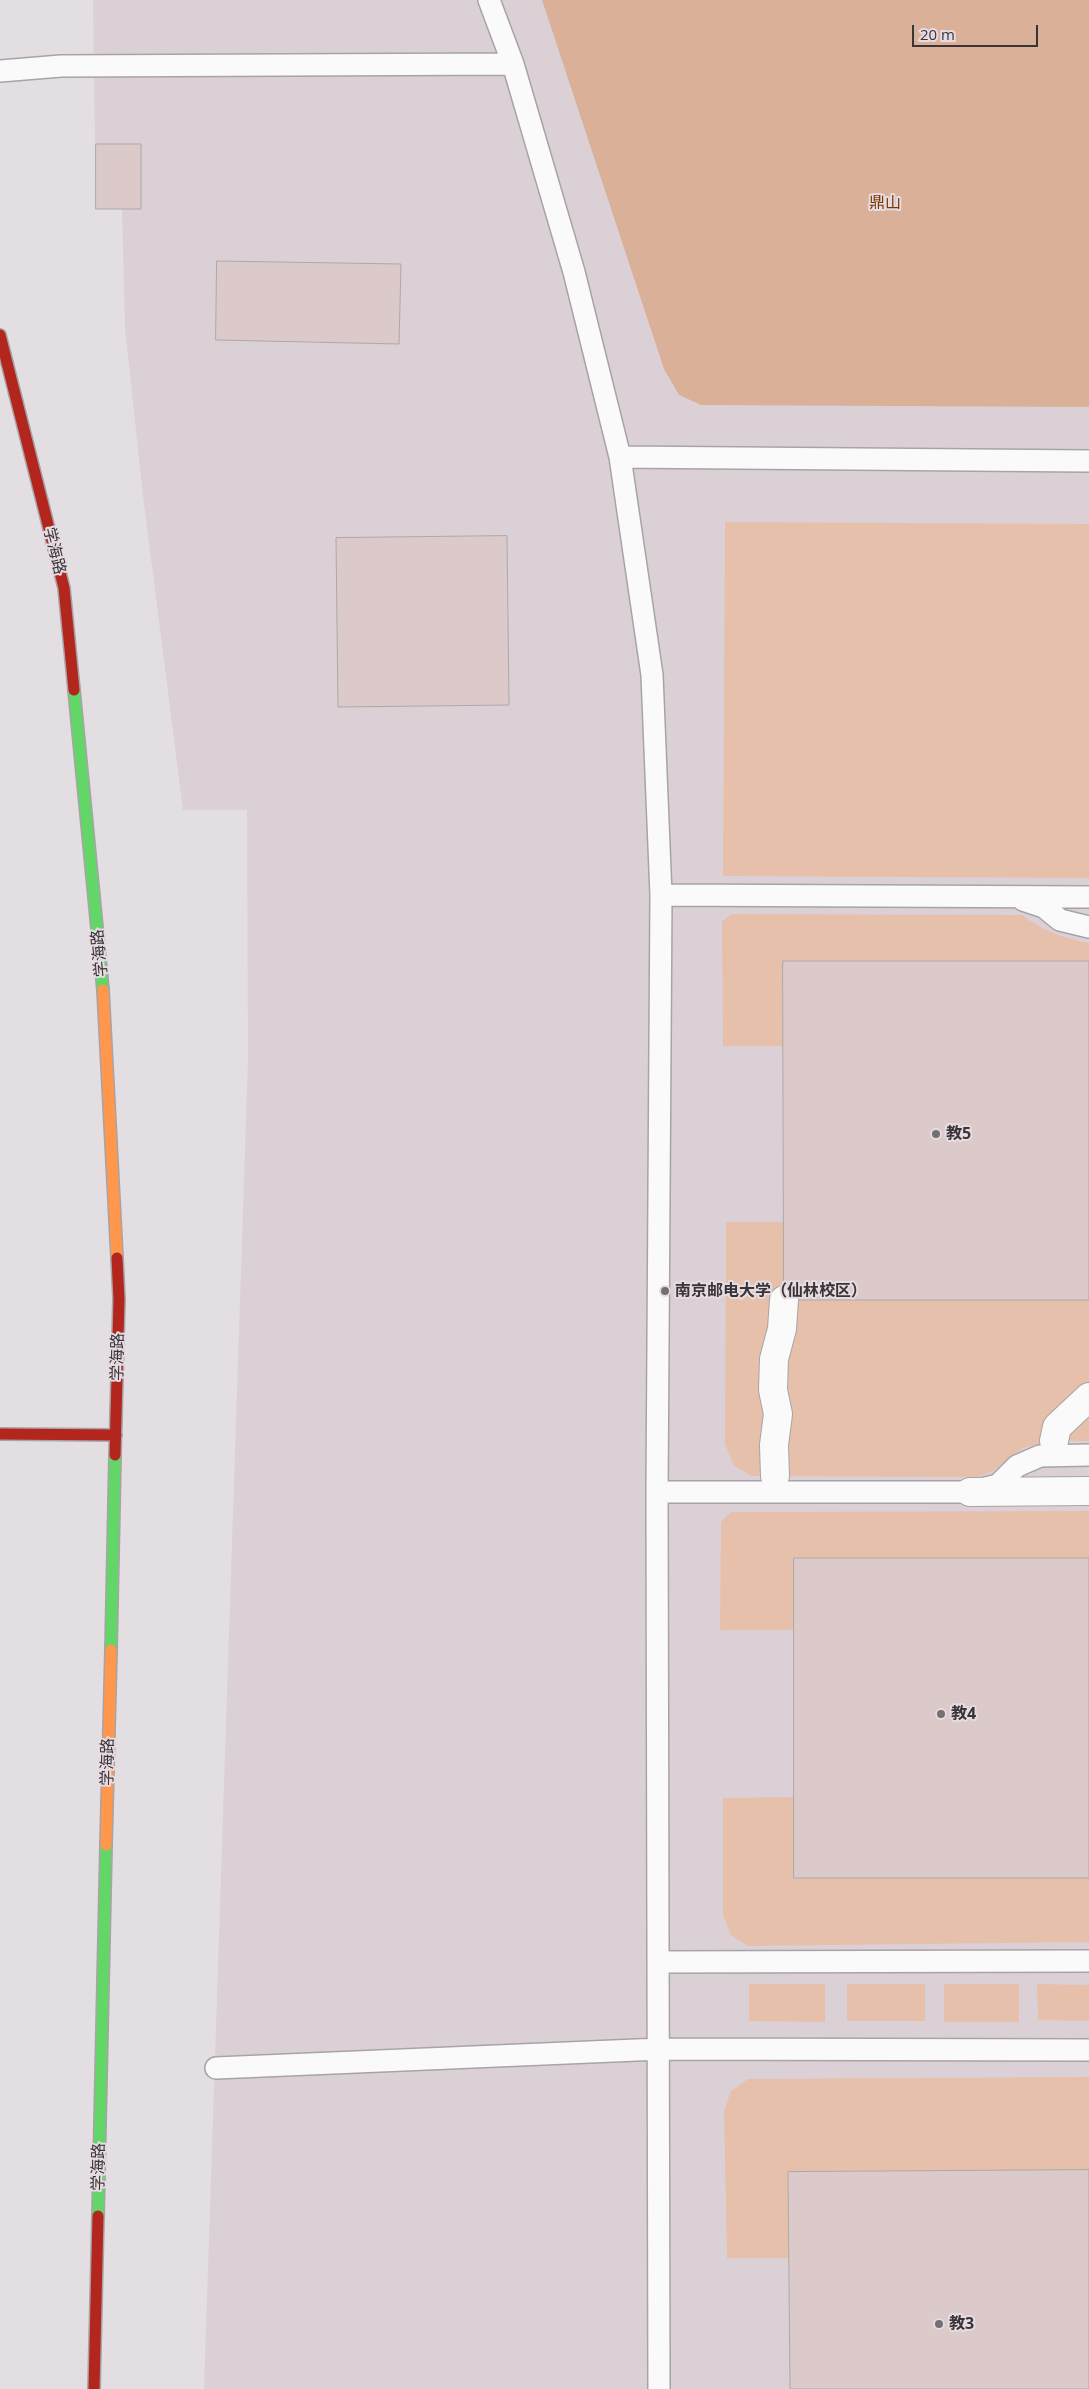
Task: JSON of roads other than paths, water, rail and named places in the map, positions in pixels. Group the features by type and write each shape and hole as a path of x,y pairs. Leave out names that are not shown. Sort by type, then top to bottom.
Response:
{"main road":[{"name":"学海路","path":"0,335 64,588 102,976 119,1299 94,2389"},
{"path":"0,1434 116,1435"}],"street":[{"path":"775,1476 774,1445 778,1414 773,1390 774,1359 782,1329 784,1300"},
{"path":"1054,1441 1057,1427 1089,1397"},
{"path":"970,1492 1089,1492"}],"lane":[{"path":"489,0 513,64 574,272 620,457 652,675 661,895 657,1492 658,1962 660,2049 659,2389"},
{"path":"0,71 60,66 513,64"},
{"path":"620,457 1089,461"},
{"path":"661,895 1089,897"},
{"path":"1013,896 1044,907 1060,920 1089,926"},
{"path":"657,1492 970,1492 998,1485 1017,1466 1040,1456 1089,1455"},
{"path":"658,1962 1089,1961"},
{"path":"216,2068 660,2049 1089,2050"}],"place":[{"name":"教5","path":"936,1134"},
{"name":"南京邮电大学（仙林校区）","path":"665,1291"},
{"name":"教4","path":"941,1714"},
{"name":"教3","path":"939,2324"}],"park label":[{"name":"鼎山","path":"885,203"}]}
